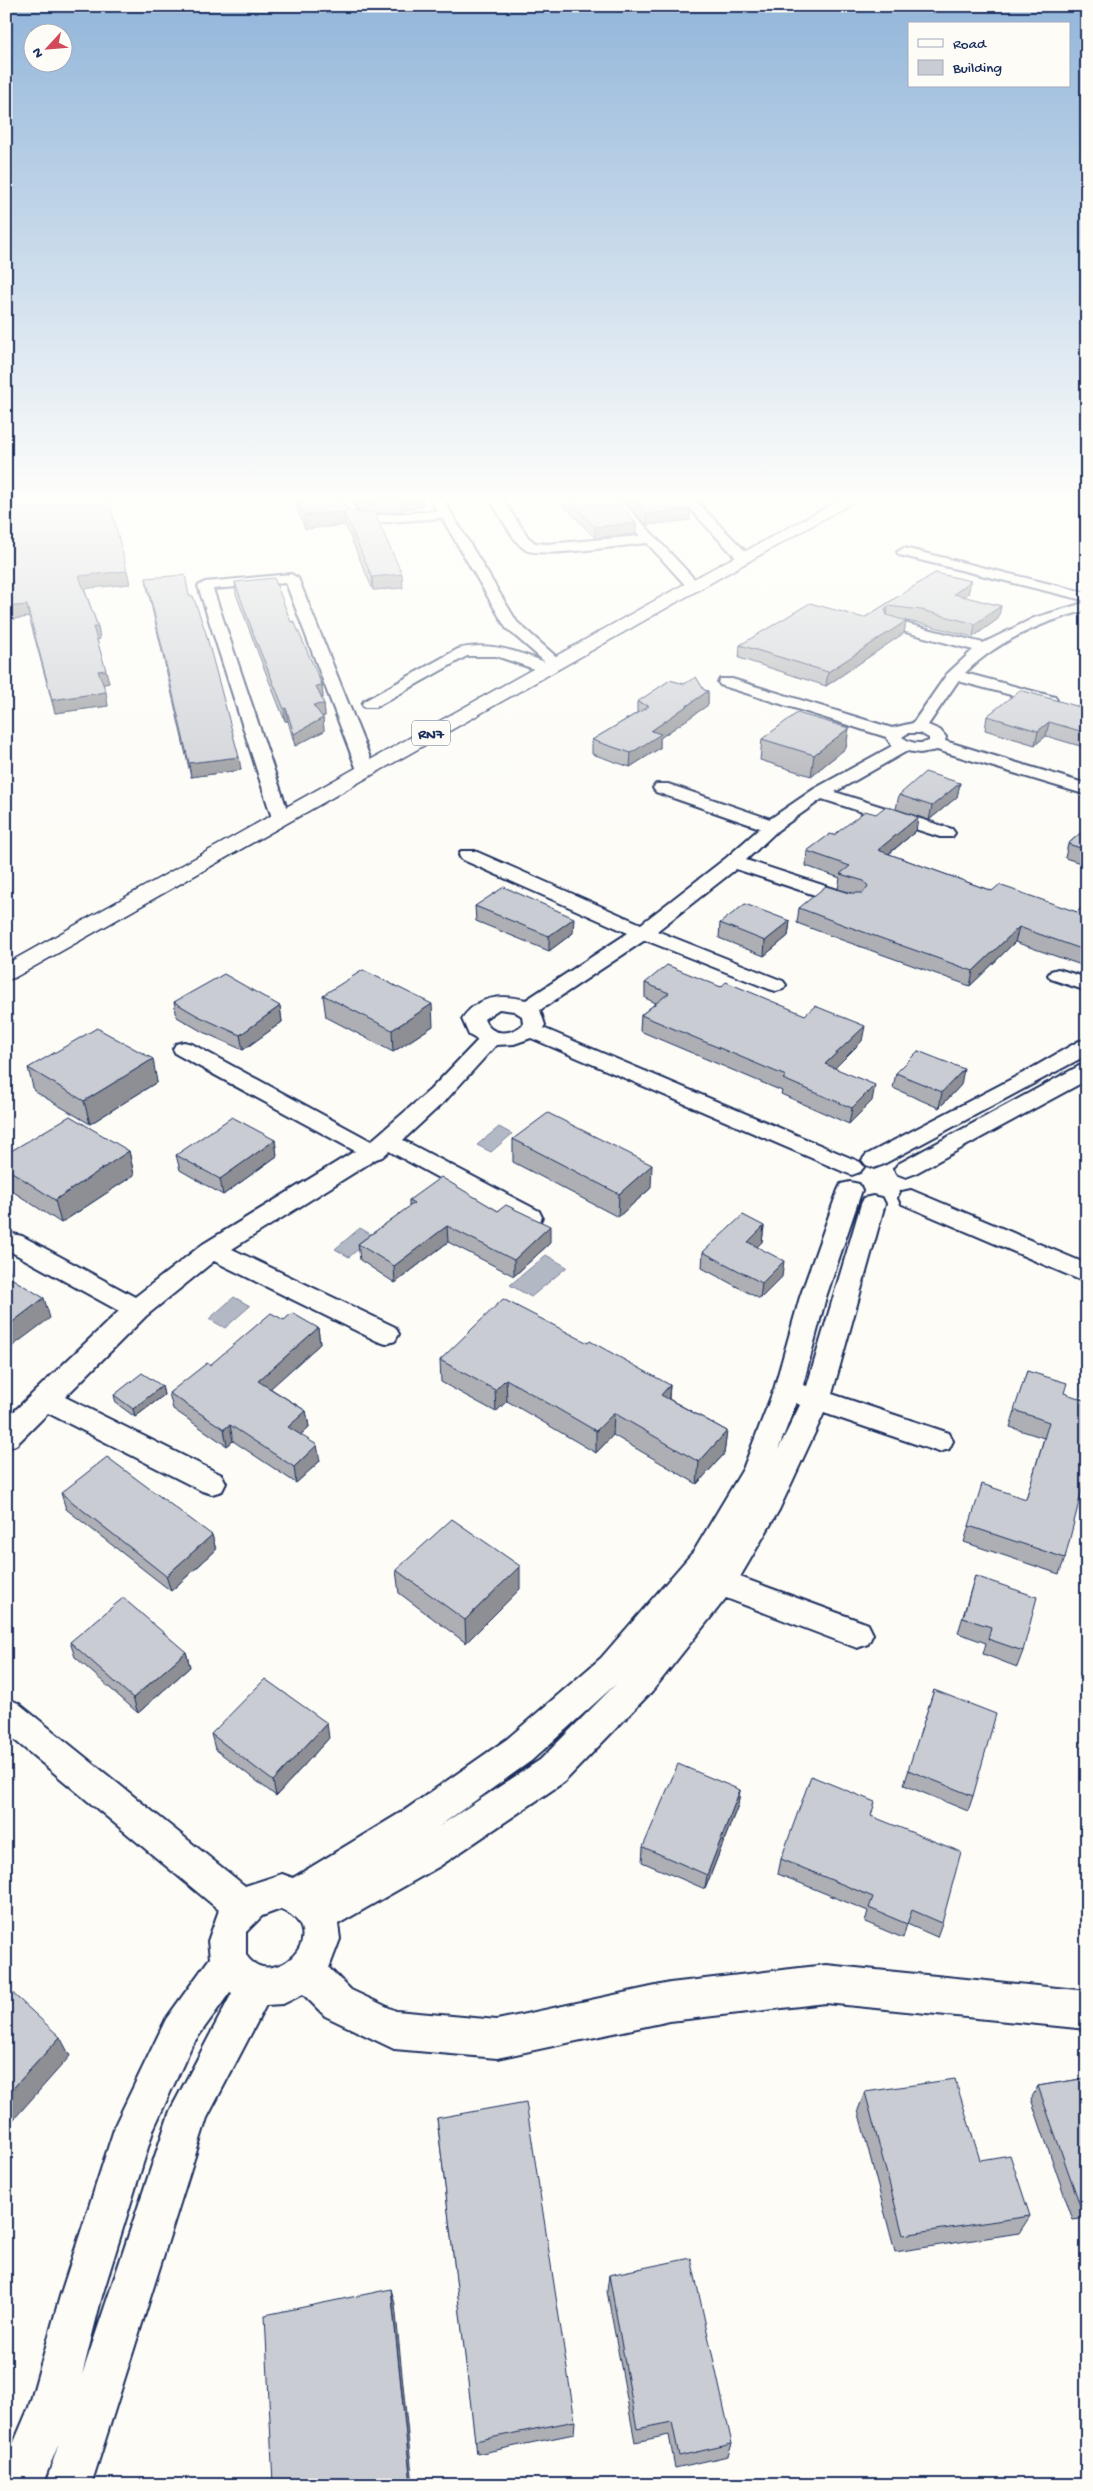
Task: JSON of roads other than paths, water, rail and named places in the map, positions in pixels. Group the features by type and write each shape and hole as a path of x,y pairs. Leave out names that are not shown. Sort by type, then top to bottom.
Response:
{"main road":[{"name":"RN7","path":"6,973 645,612"}],"street":[{"path":"213,612 280,818"},
{"path":"304,612 366,770"},
{"path":"504,612 511,625 550,666"},
{"path":"918,728 955,675 966,663 1021,629 1069,612"},
{"path":"892,624 986,649"},
{"path":"370,704 463,652 470,650 501,651 550,666"},
{"path":"955,675 1055,702"},
{"path":"726,682 899,740 926,748 936,744 1087,790"},
{"path":"308,1905 428,1854 552,1771 642,1680 720,1584 764,1510 816,1401 858,1187 863,1162 874,1160 896,1163 906,1168 917,1184 916,1191 911,1198 895,1205 858,1187 528,1020 510,1003 490,1005 476,1013 473,1019 477,1030 491,1038 513,1038 528,1020 733,862 772,826 899,740 906,728 918,728 935,734 939,741 936,744"},
{"path":"662,788 772,826"},
{"path":"820,793 946,833"},
{"path":"468,855 643,932 776,985"},
{"path":"733,862 854,902"},
{"path":"1058,974 1087,985"},
{"path":"6,1437 137,1310 212,1250 306,1190 381,1146 438,1095 491,1038"},
{"path":"874,1160 932,1128 1036,1077 1087,1046"},
{"path":"184,1049 530,1217"},
{"path":"906,1168 1084,1077"},
{"path":"308,1905 416,1822 519,1750 612,1668 705,1560 756,1471 788,1389 812,1297 858,1187"},
{"path":"911,1198 1087,1274"},
{"path":"13,1242 137,1310"},
{"path":"212,1250 386,1334"},
{"path":"788,1389 816,1401 939,1441"},
{"path":"45,1398 212,1483"},
{"path":"720,1584 857,1634"},
{"path":"6,1713 243,1907"},
{"path":"282,1891 308,1905 322,1924 322,1940 316,1957 306,1971 290,1983 273,1987 242,1974 226,1946 229,1929 243,1907 253,1899 269,1893 282,1891"},
{"path":"306,1971 338,2003 394,2030 497,2038 670,2002 826,1984 1087,2010"},
{"path":"18,2485 51,2410 80,2296 136,2122 178,2032 242,1974"},
{"path":"68,2485 190,2112 242,1974"}]}
